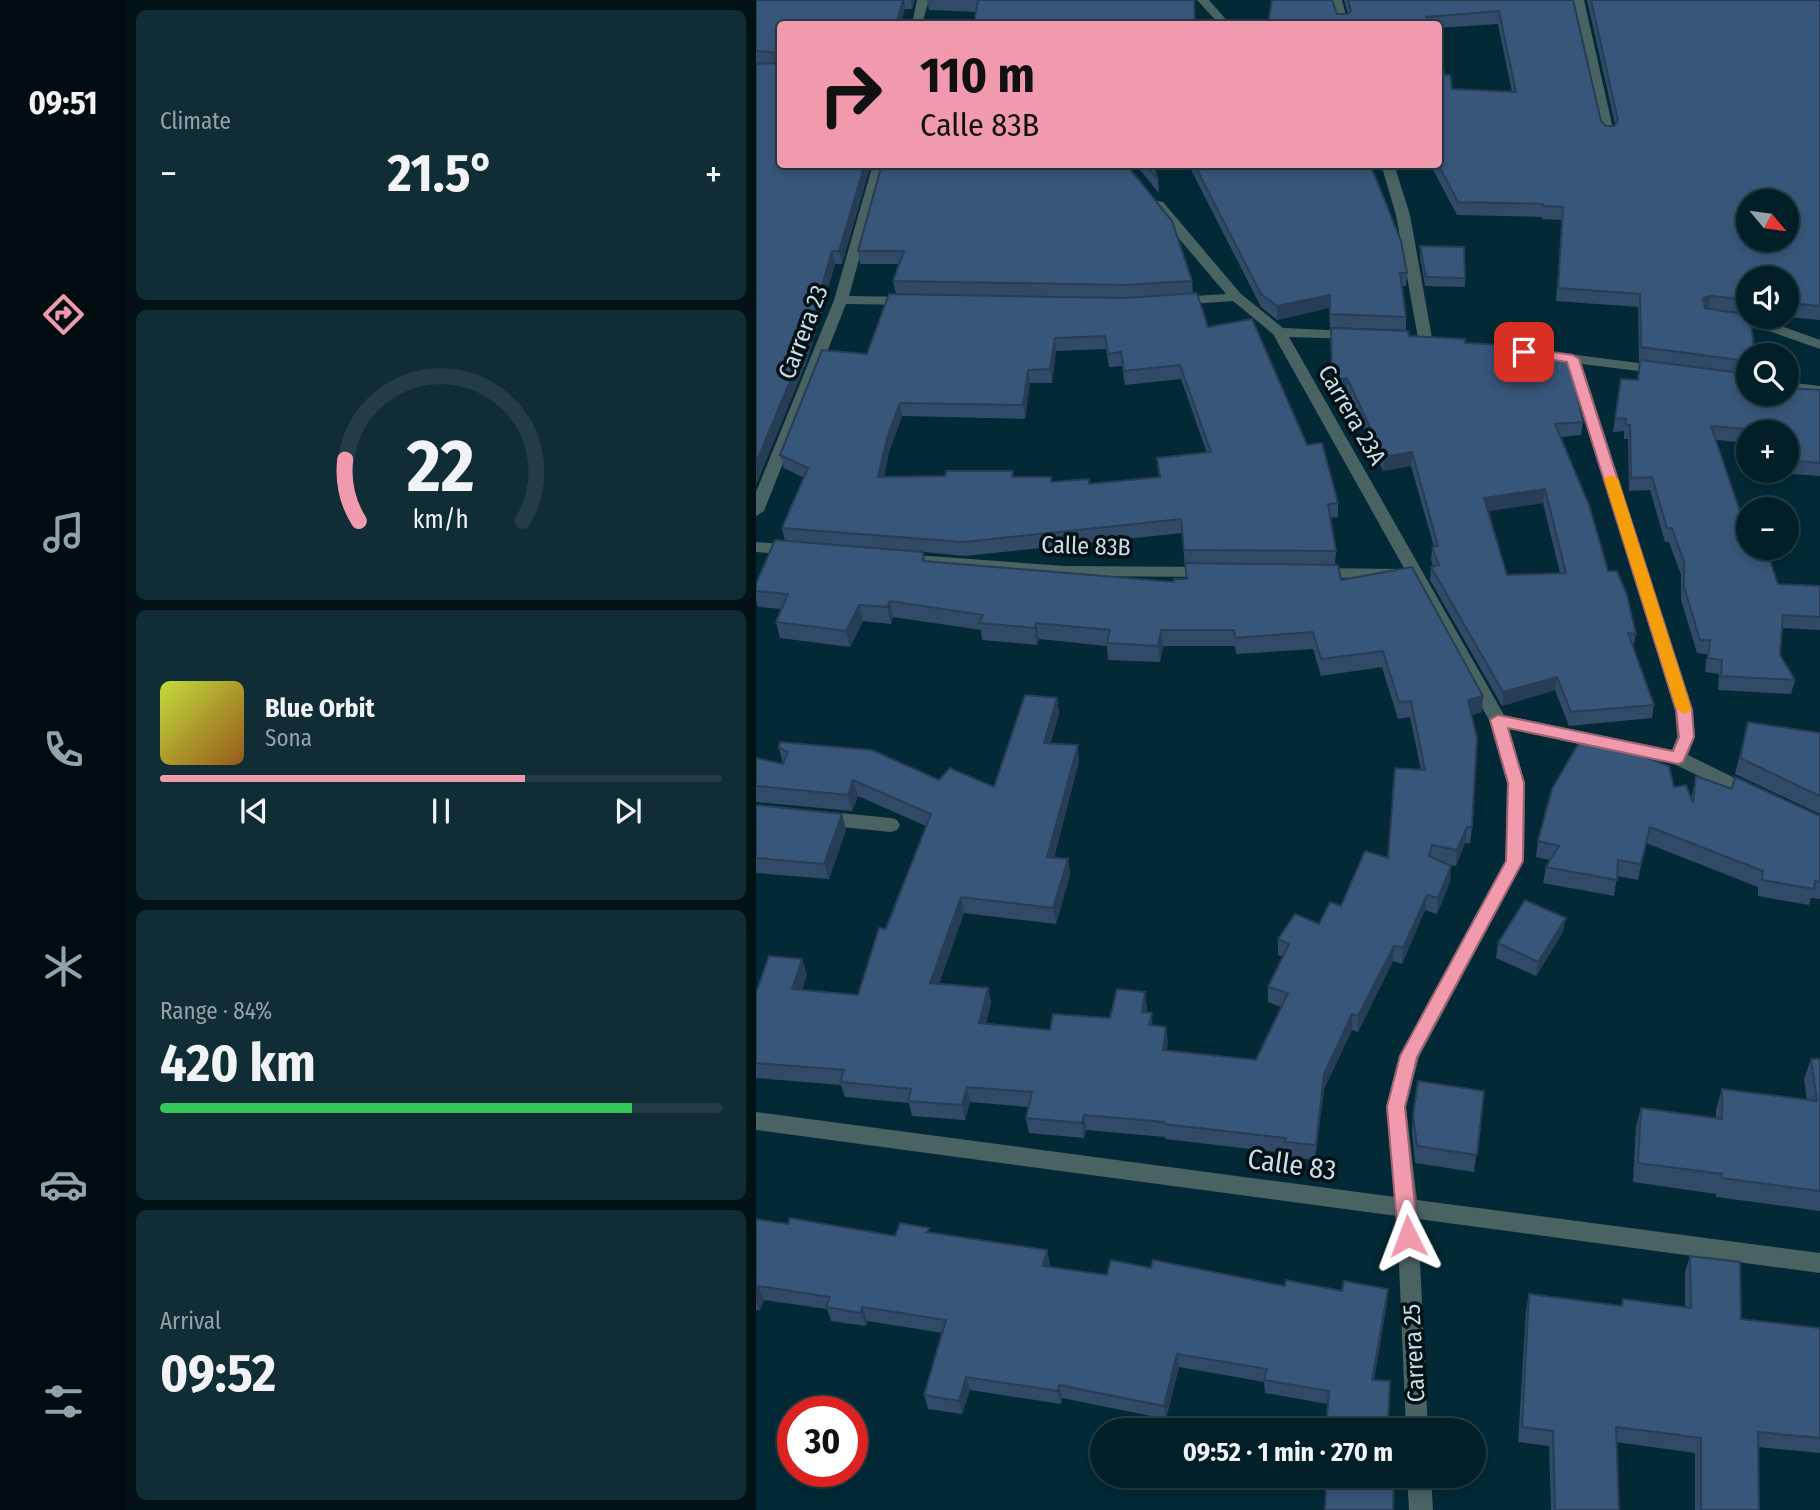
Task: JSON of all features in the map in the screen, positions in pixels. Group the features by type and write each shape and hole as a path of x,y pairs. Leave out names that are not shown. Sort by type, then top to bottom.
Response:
{"street":[{"path":"918,21 923,0"},
{"path":"1203,0 1222,21"},
{"path":"1336,0 1342,21"},
{"path":"1578,0 1608,133"},
{"name":"Carrera 23","path":"756,511 841,300 878,168"},
{"path":"1388,168 1403,215 1425,339"},
{"name":"Carrera 23A","path":"1150,195 1236,297 1279,332 1498,720"},
{"path":"1163,302 1236,297"},
{"path":"841,300 925,301"},
{"path":"1721,318 1776,328 1820,345"},
{"path":"1279,332 1372,336"},
{"path":"1506,349 1681,373"},
{"path":"1573,359 1684,710 1686,737 1678,758"},
{"path":"1799,387 1820,390"},
{"path":"756,548 810,552"},
{"name":"Calle 83B","path":"890,558 1065,571 1227,573"},
{"path":"1295,573 1416,574"},
{"path":"1498,720 1678,758 1773,805"},
{"name":"Carrera 25","path":"1416,1418 1407,1208 1396,1107 1409,1056 1515,861 1516,783 1498,720"},
{"path":"796,816 891,825"},
{"name":"Calle 83","path":"756,1121 1820,1263"},
{"path":"1420,1488 1421,1510"}],"building":[{"path":"756,0 903,0 897,21 777,21 777,53 756,51"},
{"path":"978,0 1194,0 1195,21 974,21"},
{"path":"1272,0 1332,0 1337,14 1348,14 1351,11 1348,0 1573,0 1601,121 1606,126 1614,126 1618,120 1591,0 1820,0 1820,306 1799,304 1799,266 1736,266 1736,299 1711,296 1703,298 1705,308 1736,313 1736,329 1752,329 1753,343 1736,343 1736,359 1641,347 1640,294 1558,288 1563,207 1458,202 1440,168 1442,66 1445,75 1450,75 1452,89 1516,92 1499,11 1426,17 1428,21 1268,21"},
{"path":"777,63 777,168 864,168 839,251 832,251 805,345 756,463 756,64"},
{"path":"881,168 1129,168 1172,221 1192,281 1126,285 893,281 904,251 858,251"},
{"path":"1148,168 1154,168 1158,180"},
{"path":"1196,168 1372,168 1401,241 1407,273 1400,273 1406,317 1330,314 1330,295 1277,306 1261,294"},
{"path":"1420,246 1464,247 1465,278 1426,277"},
{"path":"1197,293 1208,327 1252,319 1307,445 1322,443 1338,503 1328,504 1336,551 1184,550 1181,519 963,542 782,528 808,468 780,455 822,350 867,354 889,294 1126,298","holes":["1105,336 1108,354 1121,352 1124,371 1180,365 1211,452 1157,458 1160,477 1089,484 1089,479 1051,482 1051,477 1012,477 1013,471 946,471 945,476 878,477 887,438 900,403 1023,405 1028,370 1050,369 1055,338"]},
{"path":"1331,328 1408,331 1409,336 1465,339 1465,343 1547,347 1548,359 1569,359 1583,422 1555,424 1589,505 1608,571 1617,571 1627,595 1636,634 1628,633 1654,705 1571,712 1557,677 1503,692 1431,567 1439,565 1432,547 1438,546 1412,452 1384,457 1347,378 1332,380","holes":["1545,489 1566,573 1507,575 1484,498"]},
{"path":"1640,360 1736,372 1736,406 1799,406 1799,389 1820,390 1820,463 1799,461 1799,420 1736,420 1736,428 1711,426 1736,500 1736,560 1770,560 1778,584 1820,586 1820,617 1783,615 1780,655 1795,680 1721,676 1722,660 1708,658 1710,640 1700,640 1684,587 1684,562 1672,528 1667,528 1652,477 1631,478 1630,425 1626,425 1626,418 1615,419 1621,379 1638,380"},
{"path":"775,540 923,552 923,561 1174,582 1174,579 1187,579 1185,563 1338,565 1341,580 1412,567 1483,696 1468,700 1477,738 1472,827 1467,827 1457,850 1432,845 1429,856 1451,866 1438,898 1427,895 1403,948 1394,946 1358,1016 1352,1014 1324,1074 1316,1145 1285,1142 1286,1138 1164,1122 1084,1115 1082,1123 1026,1118 1032,1092 967,1087 962,1105 908,1101 911,1089 840,1082 844,1070 756,1063 756,990 769,956 802,959 792,989 858,995 879,928 886,929 931,814 853,780 848,795 756,786 756,758 783,764 788,752 779,748 780,742 872,750 939,780 950,768 994,787 1025,695 1057,698 1044,743 1078,745 1047,857 1068,859 1053,908 961,897 930,983 988,988 979,1023 1050,1030 1053,1014 1110,1018 1117,989 1145,992 1142,1012 1152,1013 1149,1025 1166,1027 1163,1050 1256,1060 1288,993 1268,987 1289,944 1278,939 1295,914 1319,924 1330,902 1341,906 1365,851 1388,858 1395,768 1425,770 1411,701 1399,702 1383,651 1321,659 1313,632 1235,638 1234,630 1161,630 1158,646 1107,643 1110,630 1036,623 1035,628 979,623 983,615 890,601 887,607 859,605 846,631 776,622 788,594 756,591 756,584"},
{"path":"1748,722 1820,733 1820,796 1740,758"},
{"path":"1584,734 1669,766 1674,787 1686,785 1693,803 1696,776 1732,789 1735,777 1820,816 1820,882 1815,881 1814,889 1762,880 1763,871 1650,827 1641,864 1618,860 1617,880 1546,867 1559,846 1538,841 1552,789"},
{"path":"756,805 842,814 824,864 756,858"},
{"path":"1525,900 1566,918 1538,962 1498,943"},
{"path":"1811,1059 1820,1059 1820,1191 1638,1163 1641,1108 1722,1119 1722,1089 1817,1101"},
{"path":"1418,1081 1484,1091 1477,1155 1417,1146 1413,1115"},
{"path":"790,1218 895,1236 900,1223 929,1228 927,1232 1047,1250 1043,1266 1107,1275 1111,1260 1151,1268 1153,1260 1285,1286 1286,1280 1342,1291 1344,1281 1388,1289 1372,1380 1390,1381 1388,1418 1327,1418 1329,1391 1264,1380 1267,1369 1177,1354 1164,1406 1059,1385 1058,1391 966,1377 959,1401 924,1395 946,1320 862,1307 861,1313 826,1307 830,1297 758,1286 756,1290 756,1219 788,1224"},
{"path":"1690,1256 1740,1262 1741,1319 1820,1328 1820,1438 1758,1432 1759,1510 1701,1510 1701,1438 1616,1427 1619,1510 1555,1510 1553,1431 1522,1427 1529,1294 1622,1306 1623,1299 1691,1308"},
{"path":"1326,1488 1394,1488 1393,1510 1325,1510"}],"slow traffic":[{"path":"1611,479 1684,708"}],"route":[{"path":"1408,1236 1396,1107 1409,1056 1515,861 1516,783 1498,720 1678,758 1686,737 1684,710 1573,359 1524,352"}]}
